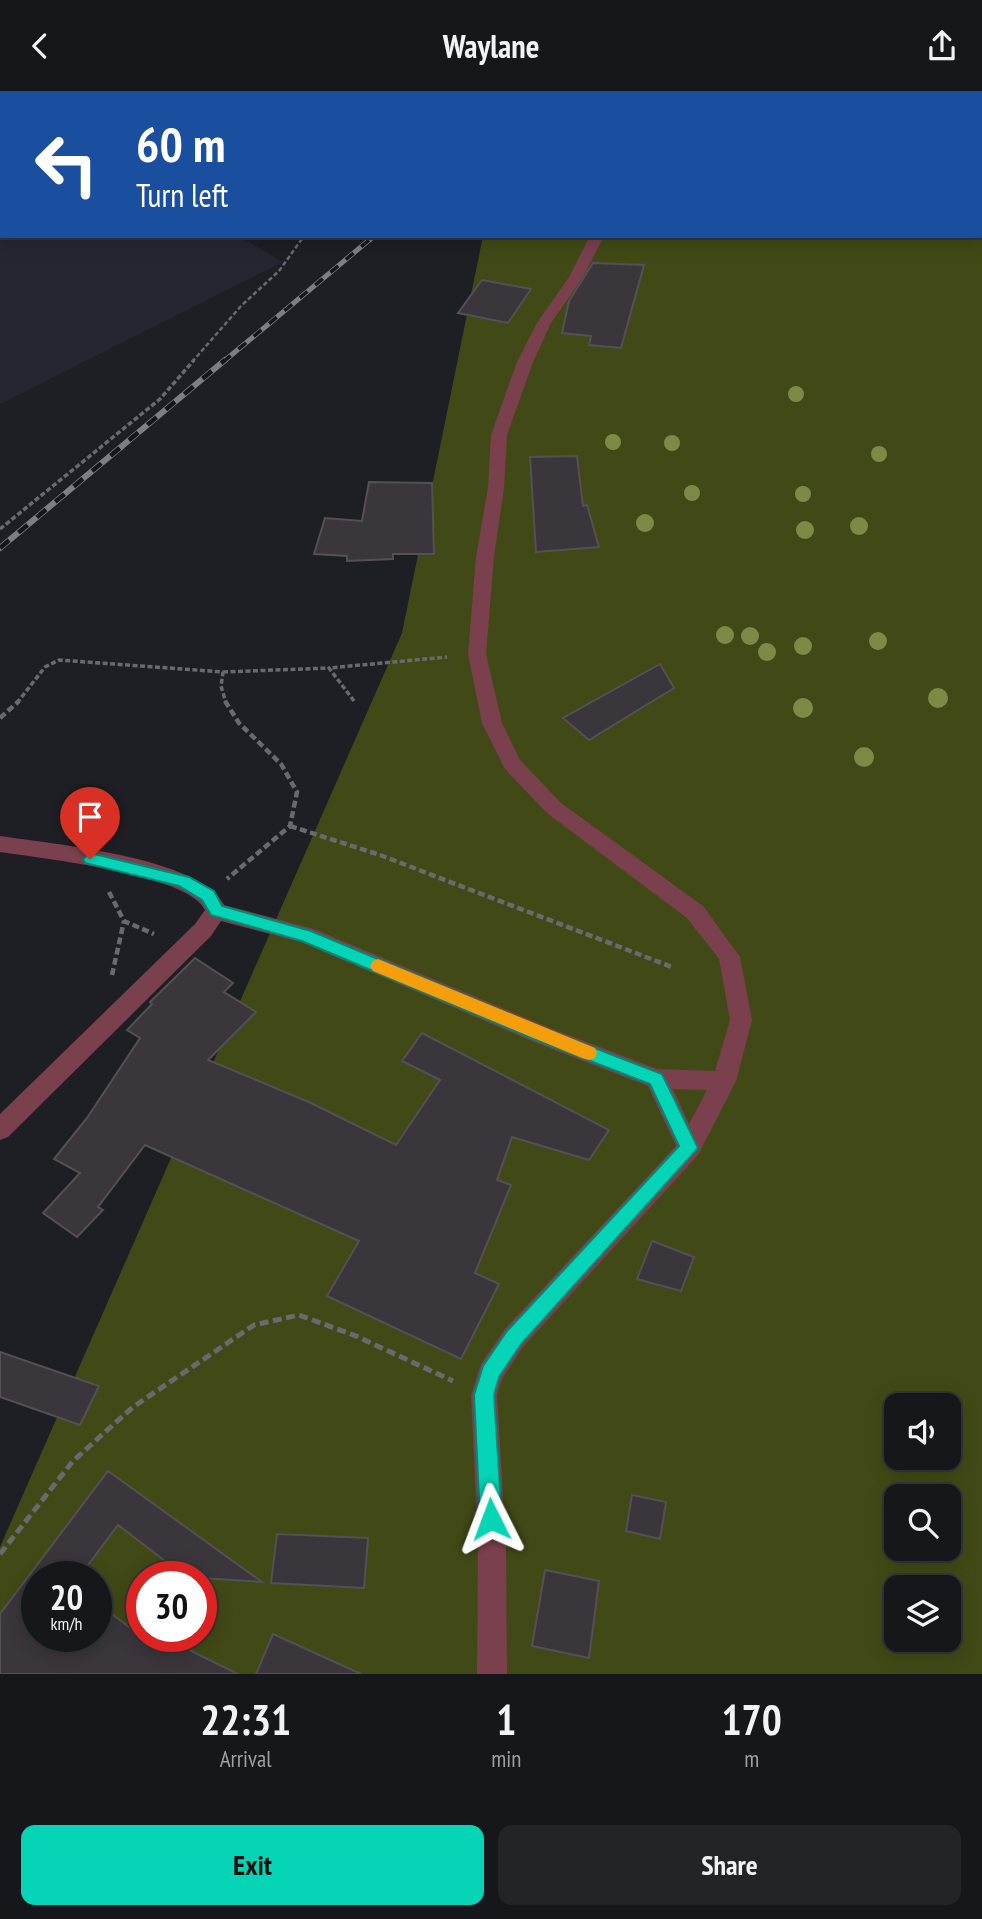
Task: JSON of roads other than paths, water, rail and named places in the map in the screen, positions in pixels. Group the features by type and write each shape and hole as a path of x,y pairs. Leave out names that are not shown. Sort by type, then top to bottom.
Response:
{"street":[{"path":"492,1674 492,1544 484,1395 490,1373 514,1338 689,1148 724,1081 741,1020 729,957 695,912 554,808 512,764 492,723 477,654 485,557 496,488 499,435 525,362 544,323 576,277 596,238"},
{"path":"0,844 154,872 184,881 212,903 306,935 542,1035 656,1079 724,1081"},
{"path":"0,1130 202,930 212,903"},
{"path":"656,1079 689,1148"}],"railway":[{"path":"223,362 372,238"},
{"path":"0,548 225,360"}]}
